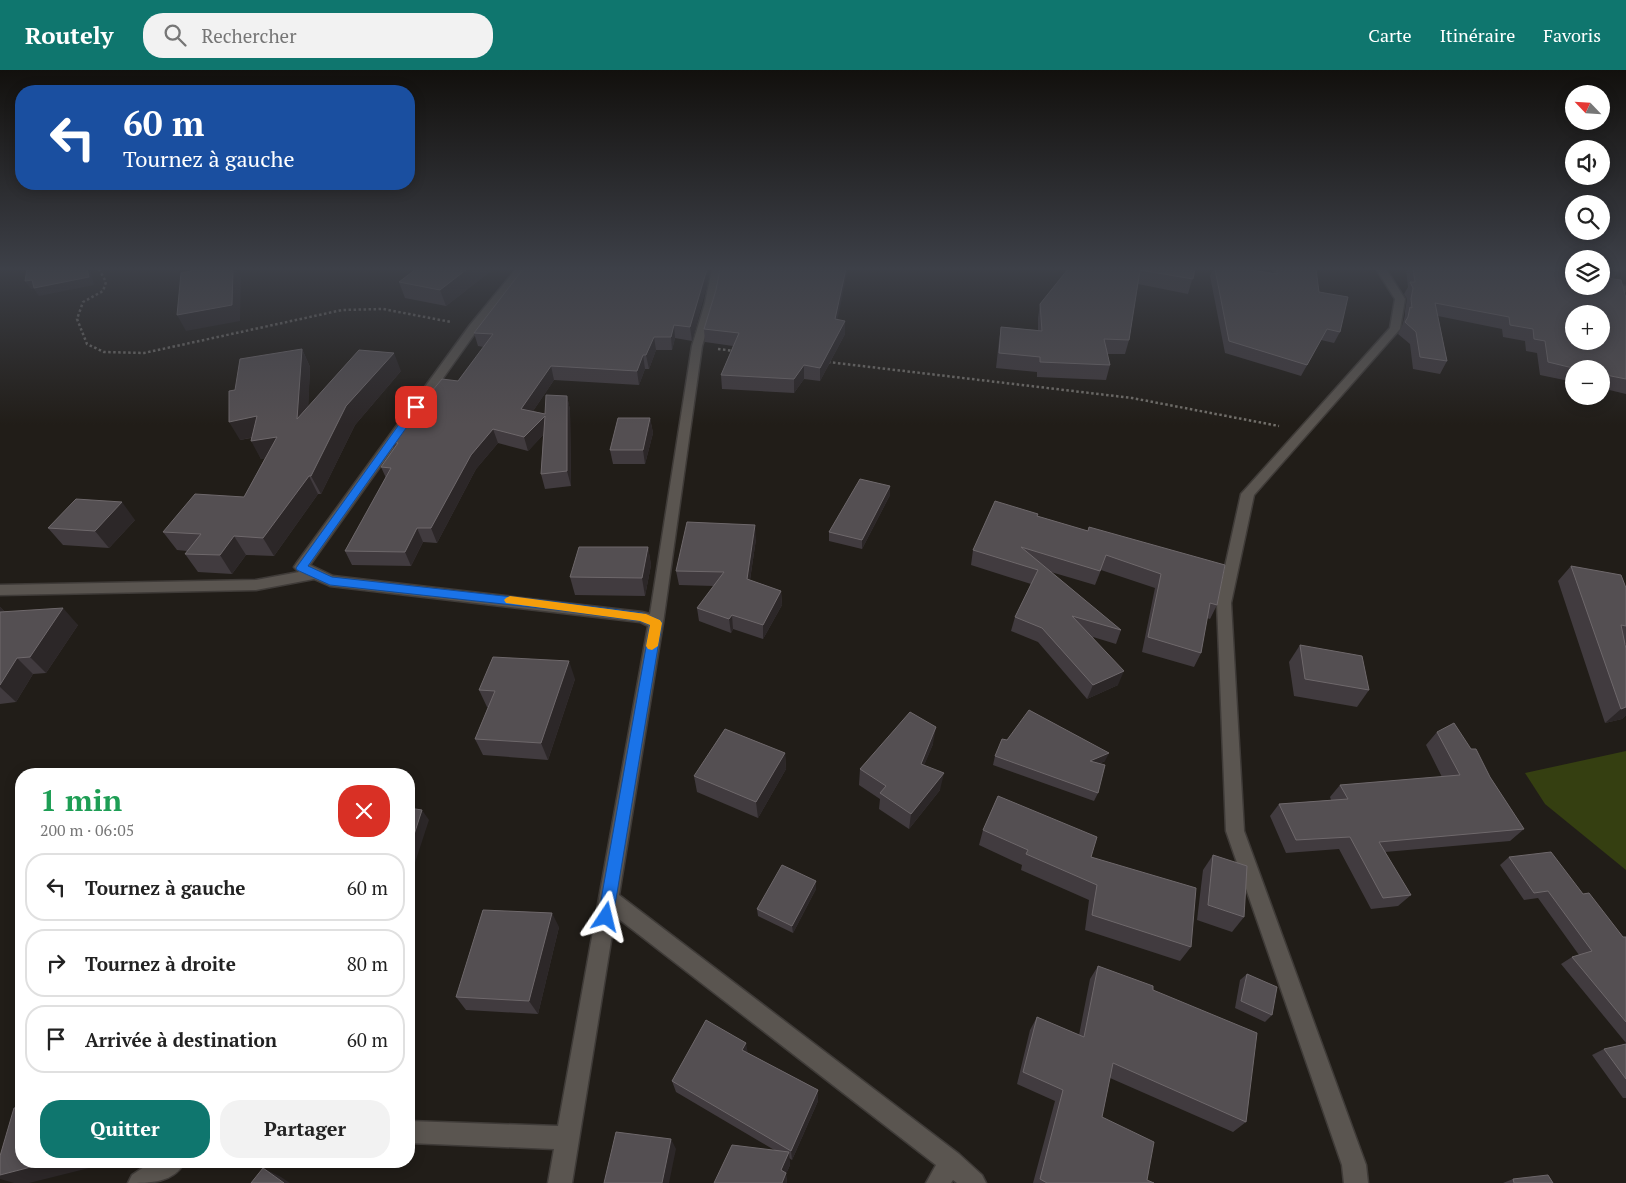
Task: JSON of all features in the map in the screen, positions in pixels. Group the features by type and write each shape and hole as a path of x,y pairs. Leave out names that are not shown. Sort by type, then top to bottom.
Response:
{"street":[{"path":"479,321 301,568 330,581 558,606 642,617 656,623"},
{"path":"560,1183 656,623 697,346 705,321"},
{"path":"1356,1183 1354,1165 1235,831 1224,604 1248,494 1395,329 1396,321"},
{"path":"0,590 256,585 316,574"},
{"path":"609,899 952,1162 974,1183"},
{"path":"415,1132 568,1138"},
{"path":"938,1183 952,1162"},
{"path":"140,1183 163,1168"}],"path":[{"path":"78,321 87,344 104,352 144,353 292,321"},
{"path":"443,321 474,327"},
{"path":"697,346 737,351"},
{"path":"826,362 1132,398 1304,431"}],"green space":[{"path":"1626,751 1626,870 1545,804 1525,773"}],"building":[{"path":"483,321 692,321 690,327 674,325 671,337 654,337 646,355 643,355 637,371 551,366 521,409 545,414 546,395 567,396 567,471 541,474 545,416 524,437 493,429 471,455 431,528 417,528 405,552 345,551 391,468 381,467 398,443 391,442 415,416 411,416 442,379 458,381 493,334 474,333"},
{"path":"706,321 845,321 820,368 804,365 794,379 721,375 739,333 704,329"},
{"path":"1041,321 1132,321 1129,340 1104,339 1110,365 1040,362 1040,357 999,353 1001,327 1042,331"},
{"path":"1225,321 1343,321 1340,332 1327,329 1307,365 1229,341"},
{"path":"1406,321 1439,321 1447,361 1420,357 1416,332"},
{"path":"1509,321 1565,321 1565,350 1610,350 1610,321 1626,321 1626,379 1610,376 1610,360 1565,360 1565,366 1548,362 1545,341 1534,339 1533,329 1510,325"},
{"path":"302,349 297,419 359,350 394,353 346,406 311,476 309,476 263,538 234,536 220,555 185,554 201,534 163,532 195,494 244,497 277,437 251,441 257,416 229,422 229,391 235,390 240,359"},
{"path":"618,418 650,418 643,450 610,450"},
{"path":"860,479 890,486 862,540 829,532"},
{"path":"76,499 122,502 95,531 48,528"},
{"path":"995,501 1088,531 1089,527 1225,565 1217,605 1210,603 1201,653 1148,637 1161,574 1106,555 1100,571 1021,547 1121,630 1072,616 1124,671 1093,685 1042,628 1015,617 1038,570 973,550"},
{"path":"687,522 755,525 747,579 781,591 763,625 732,615 729,619 697,608 724,572 676,571"},
{"path":"579,547 648,547 642,578 570,577"},
{"path":"1571,566 1621,575 1626,588 1626,626 1621,625 1626,649 1626,707 1621,709"},
{"path":"63,608 30,657 17,658 0,685 0,612"},
{"path":"1300,645 1362,656 1369,690 1305,679"},
{"path":"493,657 569,661 541,743 475,739 495,691 479,690"},
{"path":"1029,710 1109,753 1090,761 1105,765 1098,793 995,756 1002,739 1007,740"},
{"path":"910,712 936,727 921,764 944,773 911,814 880,793 886,786 860,769"},
{"path":"1454,723 1471,749 1476,749 1490,777 1524,829 1379,842 1411,895 1383,898 1350,837 1296,840 1279,804 1348,799 1340,785 1460,775 1437,732"},
{"path":"725,729 785,753 756,802 694,776"},
{"path":"998,796 1097,837 1091,857 1196,888 1191,947 1092,915 1097,885 1026,854 1028,850 983,830"},
{"path":"415,809 422,810 415,832"},
{"path":"1551,852 1583,894 1589,893 1623,937 1626,937 1626,1022 1572,957 1592,951 1548,891 1534,893 1509,857"},
{"path":"1213,855 1247,866 1244,917 1208,905"},
{"path":"782,865 816,881 792,926 757,909"},
{"path":"483,910 552,913 529,1001 456,997"},
{"path":"1098,966 1153,986 1153,990 1257,1033 1246,1122 1113,1063 1102,1117 1154,1142 1147,1180 1154,1183 1047,1183 1040,1179 1063,1090 1023,1072 1037,1017 1084,1037"},
{"path":"1247,974 1277,987 1272,1015 1241,1001"},
{"path":"706,1020 746,1043 742,1050 818,1090 791,1151 672,1081"},
{"path":"1626,1044 1626,1079 1604,1049"},
{"path":"14,1108 15,1168 27,1168 0,1175 0,1156"},
{"path":"616,1132 671,1139 662,1183 604,1183"},
{"path":"732,1145 789,1152 781,1170 786,1173 782,1183 714,1183"},
{"path":"263,1168 284,1183 251,1183"},
{"path":"1548,1175 1553,1183 1514,1183 1513,1179"}],"slow traffic":[{"path":"510,600 642,617 656,623 652,646"}],"route":[{"path":"416,407 301,568 330,581 558,606 642,617 656,623 606,917"}]}
